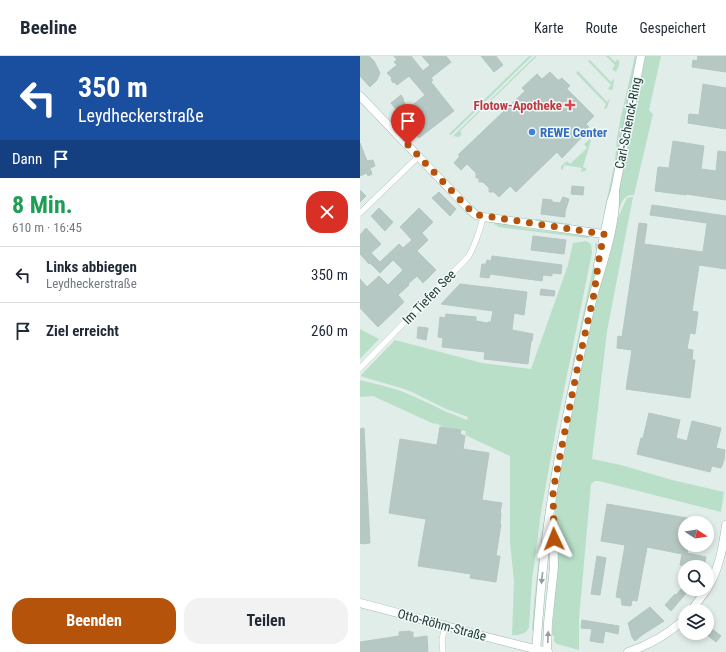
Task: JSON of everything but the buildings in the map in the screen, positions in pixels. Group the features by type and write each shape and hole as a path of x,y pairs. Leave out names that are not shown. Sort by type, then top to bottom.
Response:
{"main road":[{"name":"Carl-Schenck-Ring","path":"536,651 542,579 553,491 594,294 599,259 615,208 615,190 641,56"},
{"path":"360,96 476,215 607,234"},
{"name":"Carl-Schenck-Ring","path":"548,652 548,623 554,567 553,491"},
{"path":"714,574 722,550 726,525"},
{"name":"Otto-Röhm-Straße","path":"360,602 536,651 548,652"},
{"path":"628,652 638,649 663,636 678,624"}],"street":[{"path":"360,213 419,156"},
{"name":"Im Tiefen See","path":"360,368 468,256 474,244 483,217"},
{"path":"443,652 442,640 445,625"}],"green space":[{"path":"529,56 532,56 451,135 449,134"},
{"path":"535,56 537,56 460,131 462,134 459,137 453,136"},
{"path":"606,56 609,56 615,62 618,59 619,64 616,72 612,69 615,65"},
{"path":"635,56 638,56 607,211 605,214 615,161 620,121"},
{"path":"644,56 661,56 649,110 653,114 634,195 627,196 624,199 617,215 615,216 621,174"},
{"path":"590,60 611,82 614,79 612,90 608,88 611,85 588,61"},
{"path":"578,71 607,102 610,98 607,108 604,108 606,105 605,103 576,73"},
{"path":"590,139 591,140 583,167 587,169 581,172 582,168 564,165 563,170 561,169 561,166 567,161 570,164 587,148 584,144"},
{"path":"633,197 607,331 592,459 621,465 672,480 724,492 721,512 599,481 595,481 591,484 579,619 579,650 557,644 554,641 554,636 552,635 558,556 555,512 558,482 591,319 599,290 614,220 617,220 627,198"},
{"path":"535,219 571,224 568,225 537,221"},
{"path":"494,222 510,224 523,228 590,237 587,238 499,227 494,224"},
{"path":"586,241 591,244 592,253 556,429 541,512 532,580 529,627 526,632 520,635 512,635 514,582 510,542 510,456 465,435 466,431 434,424 373,396 360,397 360,380 401,391 467,420 468,417 446,409 412,392 363,377 361,375 395,340 482,363 531,369 568,265 573,243"},
{"path":"596,242 599,254 557,453 556,451 573,362 596,253"},
{"path":"360,329 379,339 360,359"},
{"path":"556,457 534,631 532,629 541,543 554,459"}],"place":[{"name":"Flotow-Apotheke","path":"570,105"},
{"name":"REWE Center","path":"532,132"}],"route":[{"path":"408,145 475,214 483,217 604,234 594,294 553,491 554,539"}]}
